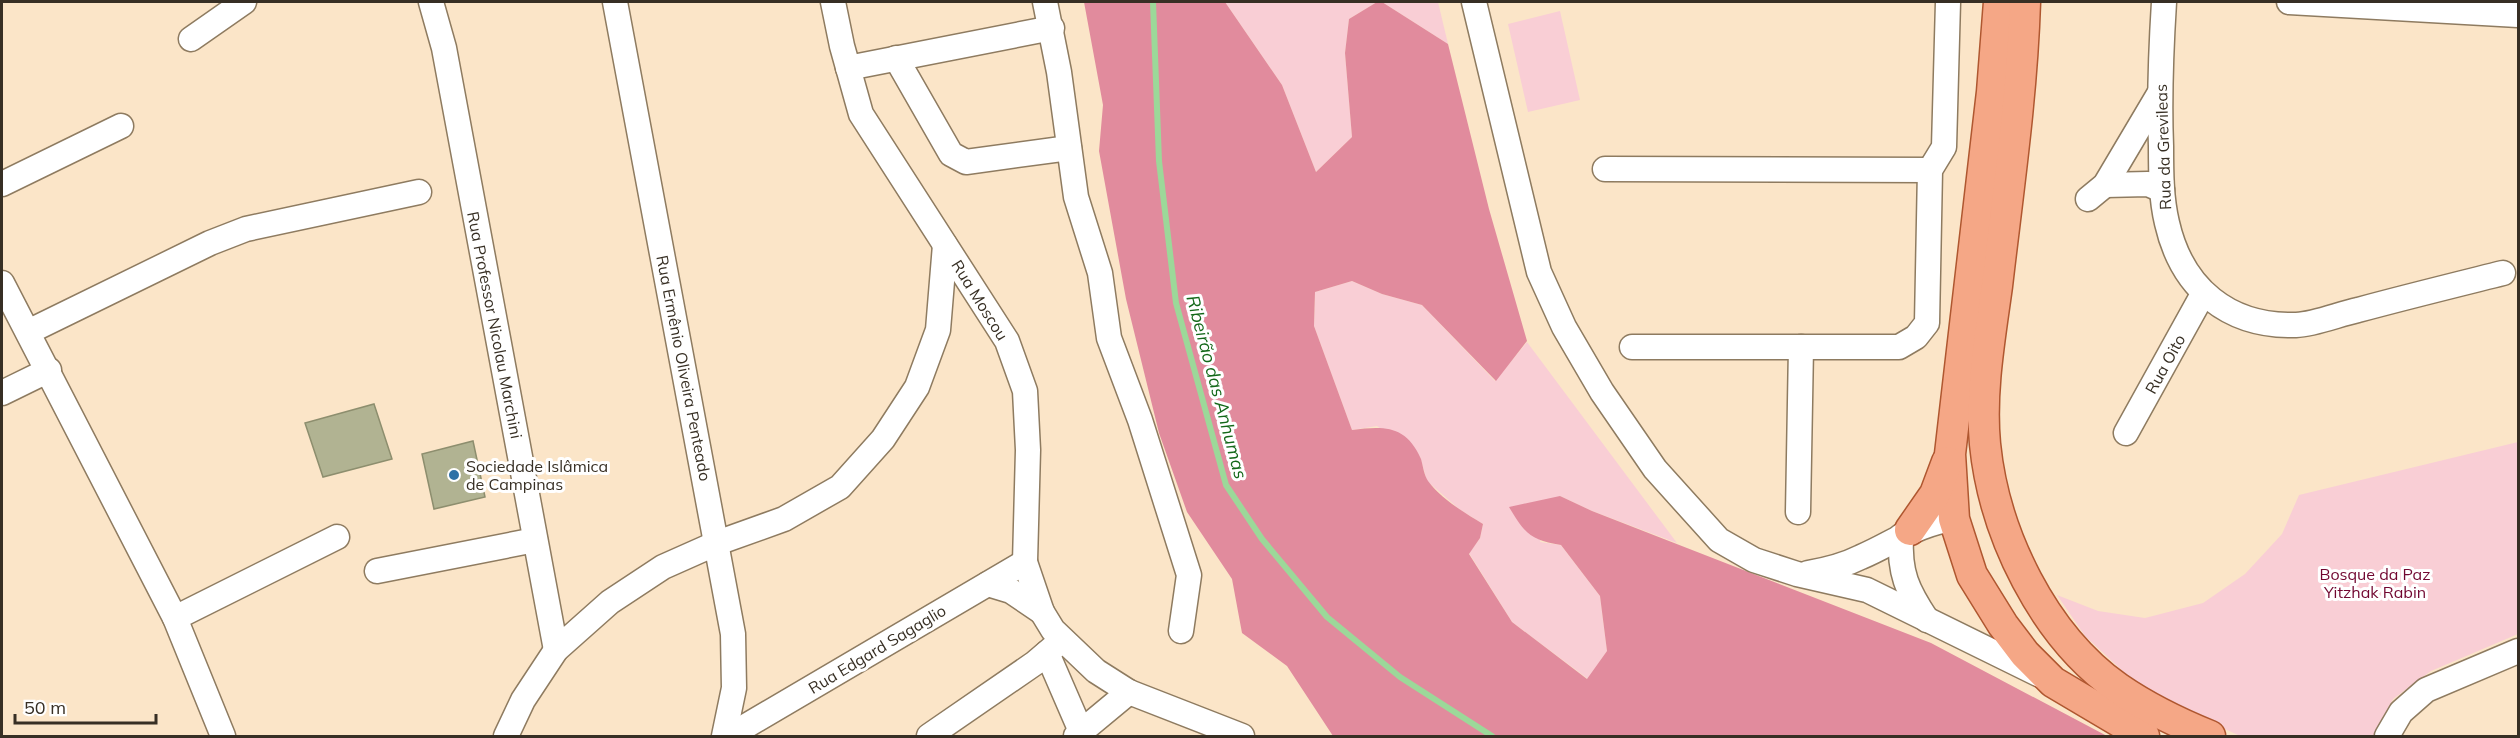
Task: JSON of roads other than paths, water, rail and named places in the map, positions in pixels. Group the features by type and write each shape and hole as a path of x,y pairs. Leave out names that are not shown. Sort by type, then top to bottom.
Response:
{"main road":[{"path":"1999,2 1985,159 1959,361 1950,454 1954,519 1972,575 2003,625 2025,654 2053,681 2101,713 2144,736"},
{"path":"2025,2 2015,132 1985,381 1985,443 1996,507 2009,543 2044,608 2078,652 2116,687 2162,716 2210,736"},
{"path":"1906,533 1935,494 1950,454"},
{"path":"1954,519 1982,520 1994,526 2009,543"}],"street":[{"path":"191,39 244,2"},
{"name":"Rua Professor Nicolau Marchini","path":"430,2 444,48 556,650"},
{"name":"Rua Ermênio Oliveira Penteado","path":"615,2 733,634 734,687 726,736"},
{"name":"Rua Moscou","path":"833,2 861,114 1006,341 1025,391 1028,450 1025,562 1042,612 1053,630 1096,671 1129,692 1242,736"},
{"path":"1046,2 1052,28 1076,197 1100,273 1109,338 1140,420 1189,575 1181,631"},
{"path":"1474,2 1539,272 1564,327 1609,402 1655,469 1686,506 1719,540 1754,560 1797,574 1867,590 2053,681"},
{"path":"1632,347 1899,347 1916,337 1927,323 1930,170 1944,147 1948,2"},
{"name":"Rua da Grevileas","path":"2164,2 2159,94 2162,190 2167,223 2175,249 2187,273 2203,294 2229,312 2261,323 2299,325 2503,273"},
{"path":"2289,2 2423,5 2518,15"},
{"path":"848,68 1052,28"},
{"path":"896,58 951,154 966,162 1069,148"},
{"path":"2159,94 2096,192 2139,183 2162,190"},
{"path":"2,184 121,126"},
{"path":"1605,169 1930,170"},
{"path":"28,332 210,243 246,229 419,192"},
{"path":"506,736 523,700 556,650 610,602 663,567 717,543 784,519 840,487 883,439 917,387 938,330 945,245"},
{"path":"2,284 49,370 175,618 223,736"},
{"name":"Rua Oito","path":"2126,433 2203,294"},
{"path":"1798,512 1801,347"},
{"path":"2,393 49,370"},
{"path":"1797,574 1820,571 1861,558 1933,521 1954,519"},
{"path":"1906,533 1902,575 1911,596 1927,620"},
{"path":"175,618 337,537"},
{"path":"377,571 535,540"},
{"name":"Rua Edgard Sagaglio","path":"726,736 1025,562"},
{"path":"988,584 1011,591 1042,612"},
{"path":"928,736 1051,650 1080,735 1129,692"},
{"path":"2386,736 2401,712 2426,690 2518,651"},
{"path":"2397,736 2401,712"}],"waterway":[{"name":"Ribeirão das Anhumas","path":"1153,2 1159,161 1176,303 1226,485 1262,539 1327,617 1400,677 1492,736"}],"place":[{"name":"Sociedade Islâmica de Campinas","path":"454,475"}],"park label":[{"name":"Bosque da Paz Yitzhak Rabin","path":"2375,583"}]}
